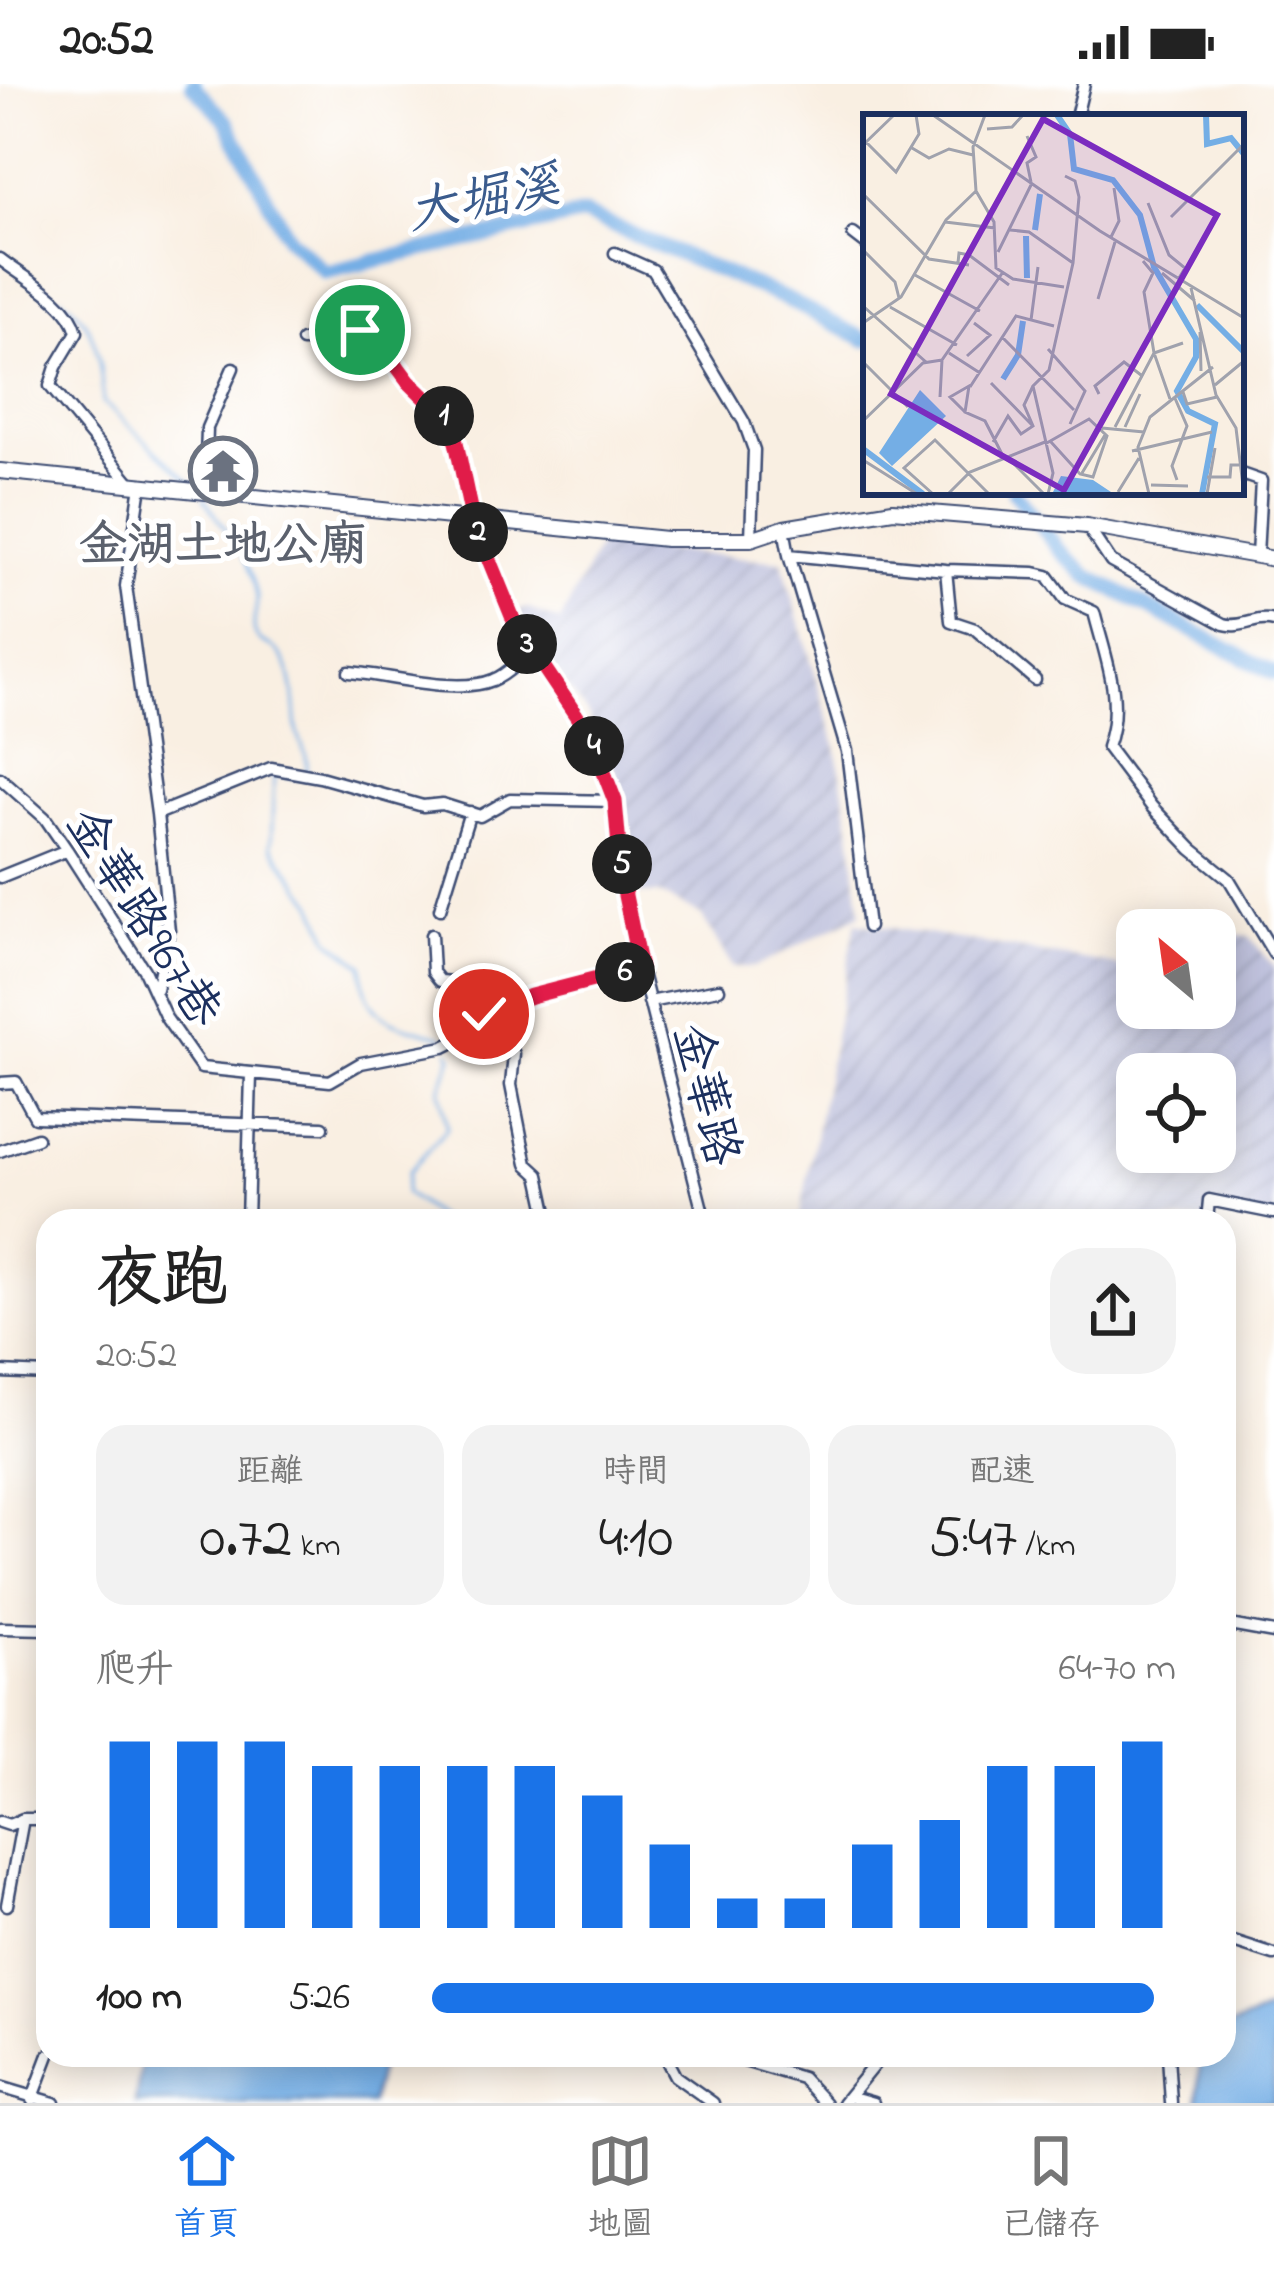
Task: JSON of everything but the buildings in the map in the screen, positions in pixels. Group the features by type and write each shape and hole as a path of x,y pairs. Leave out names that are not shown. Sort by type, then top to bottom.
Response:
{"main road":[{"path":"0,471 666,539 752,539 784,528 892,510 991,516 1087,526 1274,559"}],"street":[{"path":"1077,114 1084,84"},
{"path":"853,233 863,241"},
{"path":"615,253 653,270 743,422 754,450 752,539"},
{"path":"0,259 75,323 77,332 50,386 136,485 126,586 169,931 156,989"},
{"name":"金華路","path":"302,340 320,341 360,330 374,335 409,382 444,416 456,442 472,518 516,626 590,736 615,801 622,881 640,968 702,1209"},
{"path":"200,491 207,428 233,368"},
{"path":"1244,475 1261,482 1257,556"},
{"path":"1087,526 1111,562 1224,624 1234,627 1258,618 1274,621"},
{"path":"784,528 848,751 868,927"},
{"path":"789,555 1048,576 1065,599 1094,613 1117,703 1107,747 1152,807 1229,879 1270,938 1274,955"},
{"path":"946,570 951,621 975,629 1035,680"},
{"path":"349,672 475,687 506,675 532,652"},
{"path":"157,814 271,768 320,776 423,806 442,804 489,814 510,799 615,801"},
{"name":"金華路967巷","path":"0,778 45,818 156,989 166,1018 201,1068 330,1081 361,1063 444,1047 454,1042 458,1025 531,996 640,968"},
{"path":"440,909 470,812"},
{"path":"0,877 67,850"},
{"path":"430,935 433,972 440,981 468,983 514,1054 512,1085 522,1141 527,1164 539,1175 546,1209"},
{"path":"649,1003 719,989"},
{"path":"247,1209 251,1074"},
{"path":"0,1083 16,1082 35,1117 323,1127"},
{"path":"0,1151 38,1138"},
{"path":"1208,1209 1209,1200 1274,1214"},
{"path":"0,1372 36,1374"},
{"path":"1236,1626 1274,1633"},
{"path":"0,1628 36,1629"},
{"path":"7,1905 23,1819"},
{"path":"0,1822 9,1825 36,1819"},
{"path":"1236,1943 1274,1955"},
{"path":"32,2100 45,2067"},
{"path":"671,2067 713,2103"},
{"path":"765,2067 802,2078 825,2103"},
{"path":"846,2099 872,2067"},
{"path":"1169,2067 1171,2103"},
{"path":"0,2087 54,2103"},
{"path":"846,2099 873,2103"}],"shaded area":[{"path":"599,545 782,561 836,746 861,914 755,967 732,967 701,915 659,894 638,894 630,832 615,772 587,713 528,634 518,611 527,608 560,622"},
{"path":"856,922 1116,965 1116,1029 1236,1029 1236,934 1249,936 1274,967 1274,1218 1230,1209 801,1209"}],"water":[{"path":"1274,2009 1274,2103 1198,2103 1200,2067 1236,2067 1236,2024"},
{"path":"141,2067 380,2067 371,2103 135,2103"}],"waterway":[{"name":"大堀溪","path":"192,84 227,122 288,238 325,272 584,214 788,300 863,338"},
{"path":"61,298 90,331 103,402 195,486"},
{"name":"大堀溪","path":"1016,495 1060,551 1086,575 1274,673"},
{"path":"204,499 249,570 257,597 257,637 276,650 287,667 306,773"},
{"path":"299,778 274,774 271,846 314,904 330,940 363,965 364,983 375,1008 396,1023 441,1036 445,1043"},
{"path":"427,1209 405,1193 408,1173 447,1128 440,1090 452,1056 449,1051"}],"place":[{"name":"金湖土地公廟","path":"223,471"}],"route":[{"path":"360,330 374,335 409,382 444,416 456,442 472,518 516,626 590,736 615,801 622,881 640,968 531,996 484,1014"}]}
